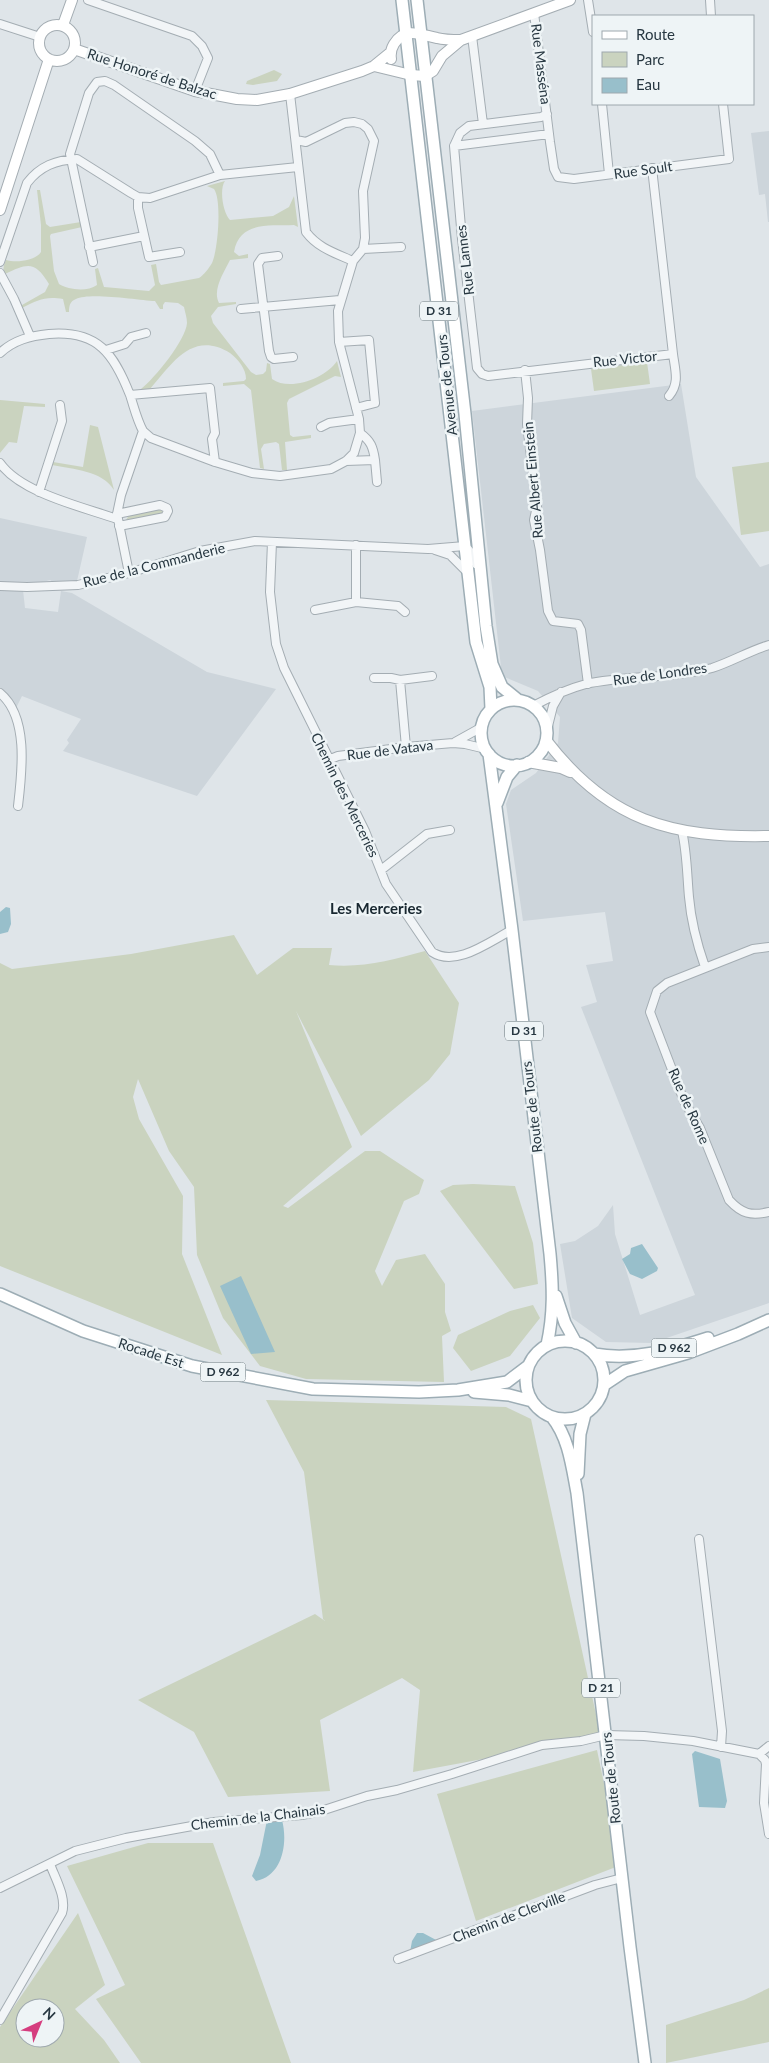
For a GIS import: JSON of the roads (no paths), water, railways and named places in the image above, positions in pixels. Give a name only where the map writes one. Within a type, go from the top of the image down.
[{"type":"main road","name":"Avenue de Tours","points":[[402,0],[476,642],[490,687],[491,709]]},
{"type":"main road","name":"Avenue de Tours","points":[[416,0],[465,414],[486,626],[492,664],[502,687],[518,700]]},
{"type":"main road","points":[[518,700],[533,706],[540,712],[546,735],[542,749],[536,757],[522,764],[502,763],[487,751],[481,734],[482,727],[485,717],[491,709],[504,702],[518,700]]},
{"type":"main road","name":"Route de Tours","points":[[487,751],[512,930],[553,1288],[552,1320],[547,1345]]},
{"type":"main road","name":"Route de Tours","points":[[495,807],[507,776],[522,764]]},
{"type":"main road","name":"Route de Tours","points":[[553,1288],[565,1323],[576,1343]]},
{"type":"main road","name":"Rocade Est","points":[[0,1294],[83,1331],[192,1366],[313,1389],[419,1392],[458,1390],[507,1382],[528,1366]]},
{"type":"main road","name":"D 962","points":[[604,1385],[625,1371],[688,1353],[769,1320]]},
{"type":"main road","name":"D 962","points":[[594,1354],[622,1357],[648,1354],[736,1329],[753,1327]]},
{"type":"main road","points":[[562,1341],[576,1343],[586,1347],[600,1363],[604,1374],[604,1385],[600,1397],[585,1414],[568,1419],[552,1417],[537,1408],[532,1401],[527,1390],[528,1366],[533,1358],[547,1345],[562,1341]]},
{"type":"main road","name":"Rocade Est","points":[[458,1390],[509,1395],[532,1401]]},
{"type":"main road","name":"Route de Tours","points":[[577,1493],[580,1434],[585,1414]]},
{"type":"main road","name":"Route de Tours","points":[[552,1417],[565,1437],[577,1493],[645,2063]]},
{"type":"street","points":[[64,25],[72,0]]},
{"type":"street","points":[[88,0],[192,36],[202,46],[208,58],[195,91]]},
{"type":"street","points":[[374,66],[412,75],[425,76],[433,72],[442,56],[461,40],[570,0]]},
{"type":"street","points":[[588,0],[592,26]]},
{"type":"street","points":[[710,0],[712,15]]},
{"type":"street","name":"Rue Masséna","points":[[534,13],[554,169],[558,177]]},
{"type":"street","points":[[0,24],[40,37]]},
{"type":"street","points":[[58,24],[64,25],[75,38],[74,49],[67,58],[55,61],[49,59],[41,52],[40,37],[46,27],[58,24]]},
{"type":"street","points":[[374,66],[390,53],[397,39],[406,32],[420,33],[436,38],[461,40]]},
{"type":"street","points":[[472,36],[484,124]]},
{"type":"street","points":[[436,38],[442,56]]},
{"type":"street","name":"Rue Honoré de Balzac","points":[[74,49],[195,91],[237,100],[257,100],[290,94],[374,66]]},
{"type":"street","points":[[390,53],[393,69]]},
{"type":"street","points":[[0,210],[49,59]]},
{"type":"street","points":[[93,262],[70,154],[71,143],[88,93],[101,80],[114,85],[195,140],[210,154],[220,175]]},
{"type":"street","points":[[290,94],[306,232],[322,248],[353,261]]},
{"type":"street","points":[[602,105],[609,174]]},
{"type":"street","name":"Rue Soult","points":[[558,177],[574,179],[728,159],[723,105]]},
{"type":"street","points":[[454,146],[460,133],[469,126],[547,114]]},
{"type":"street","points":[[0,353],[19,340],[30,336],[72,335],[98,343],[106,350],[116,364],[143,431],[151,438],[215,462],[252,473],[280,476],[331,469],[346,461],[354,453],[360,433],[359,419],[339,342],[338,311],[353,261],[363,249],[365,238],[363,191],[374,141],[372,135],[362,124],[354,122],[345,123],[306,142],[296,140]]},
{"type":"street","points":[[454,146],[549,134]]},
{"type":"street","name":"Rue Lannes","points":[[454,146],[462,239],[477,368],[482,374]]},
{"type":"street","points":[[0,262],[27,183],[36,172],[51,163],[77,159],[138,197],[150,198],[220,175],[298,166]]},
{"type":"street","name":"Rue Victor","points":[[482,374],[488,376],[525,370],[673,354],[652,168]]},
{"type":"street","points":[[138,197],[138,208],[149,257],[180,252]]},
{"type":"street","points":[[89,247],[144,236]]},
{"type":"street","points":[[363,249],[401,247]]},
{"type":"street","points":[[278,256],[259,260],[271,357],[278,359],[293,358]]},
{"type":"street","points":[[0,272],[30,336]]},
{"type":"street","points":[[242,309],[340,300]]},
{"type":"street","points":[[106,350],[125,344],[131,337],[146,333]]},
{"type":"street","points":[[339,342],[369,340],[375,403],[356,408]]},
{"type":"street","points":[[668,396],[675,388],[676,381],[673,354]]},
{"type":"street","name":"Rue Albert Einstein","points":[[525,370],[528,398],[527,424],[536,506],[534,520],[548,611],[553,621],[578,624],[581,630],[588,684]]},
{"type":"street","points":[[130,395],[210,388],[215,433],[212,439],[215,462]]},
{"type":"street","points":[[39,492],[62,420],[60,405]]},
{"type":"street","points":[[322,427],[329,422],[359,419]]},
{"type":"street","points":[[129,573],[118,520],[120,495],[143,431]]},
{"type":"street","points":[[360,433],[369,440],[373,447],[377,482]]},
{"type":"street","points":[[346,461],[375,460]]},
{"type":"street","points":[[0,463],[4,469],[24,484],[39,492],[118,520],[164,517],[168,511],[167,508],[160,505],[118,520]]},
{"type":"street","name":"Rue de la Commanderie","points":[[0,586],[78,585],[129,573],[200,551],[255,541],[428,548],[465,546]]},
{"type":"street","name":"Chemin des Merceries","points":[[272,542],[270,592],[276,644],[284,668],[328,760],[365,831],[386,884],[432,952],[440,957],[450,959],[466,954],[512,930]]},
{"type":"street","points":[[356,545],[356,602]]},
{"type":"street","points":[[465,546],[474,556],[486,626]]},
{"type":"street","name":"Rue de la Commanderie","points":[[428,548],[450,555],[469,574]]},
{"type":"street","points":[[315,610],[356,602],[398,606],[405,612]]},
{"type":"street","name":"Rue de Londres","points":[[533,706],[561,692],[588,684],[649,678],[712,668],[769,645]]},
{"type":"street","name":"Rue de Londres","points":[[757,650],[769,650]]},
{"type":"street","points":[[374,678],[400,680],[432,676]]},
{"type":"street","points":[[400,680],[406,747]]},
{"type":"street","points":[[561,692],[553,706],[546,735],[577,775],[614,805],[630,815],[682,831],[748,837],[769,836]]},
{"type":"street","points":[[0,693],[13,707],[19,734],[22,772],[18,806]]},
{"type":"street","name":"Rue de Vatava","points":[[453,743],[482,727]]},
{"type":"street","name":"Rue de Vatava","points":[[328,760],[338,756],[453,743],[465,744],[487,751]]},
{"type":"street","points":[[522,764],[561,768],[577,775]]},
{"type":"street","points":[[748,837],[769,828]]},
{"type":"street","points":[[381,870],[427,834],[450,830]]},
{"type":"street","points":[[682,831],[686,846],[689,898],[697,944],[705,967]]},
{"type":"street","name":"Rue de Rome","points":[[769,947],[754,949],[667,982],[658,991],[650,1012],[684,1101],[700,1128],[730,1200],[738,1210],[750,1215],[769,1212]]},
{"type":"street","points":[[699,1539],[722,1731],[721,1747]]},
{"type":"street","name":"Chemin de la Chainais","points":[[0,1888],[75,1851],[126,1838],[214,1822],[321,1811],[367,1796],[452,1774],[542,1745],[581,1741],[606,1735],[644,1736],[683,1740],[759,1754]]},
{"type":"street","points":[[769,1746],[759,1754],[763,1757],[766,1764],[764,1803],[769,1834]]},
{"type":"street","points":[[0,2020],[64,1907],[50,1864]]},
{"type":"street","name":"Chemin de Clerville","points":[[398,1959],[594,1885],[622,1878]]},
{"type":"water","points":[[6,907],[10,908],[11,924],[8,932],[0,934],[0,912]]},
{"type":"water","points":[[642,1244],[658,1268],[657,1271],[642,1279],[630,1274],[622,1259],[630,1254],[631,1248]]},
{"type":"water","points":[[241,1276],[275,1352],[251,1354],[220,1286]]},
{"type":"water","points":[[695,1751],[720,1759],[727,1801],[725,1808],[699,1807],[692,1754]]},
{"type":"water","points":[[267,1820],[282,1820],[284,1848],[278,1865],[265,1878],[256,1881],[252,1876],[260,1855]]},
{"type":"water","points":[[417,1933],[423,1933],[438,1941],[410,1952],[412,1941]]},
{"type":"district","name":"Les Merceries","points":[[376,909]]}]
